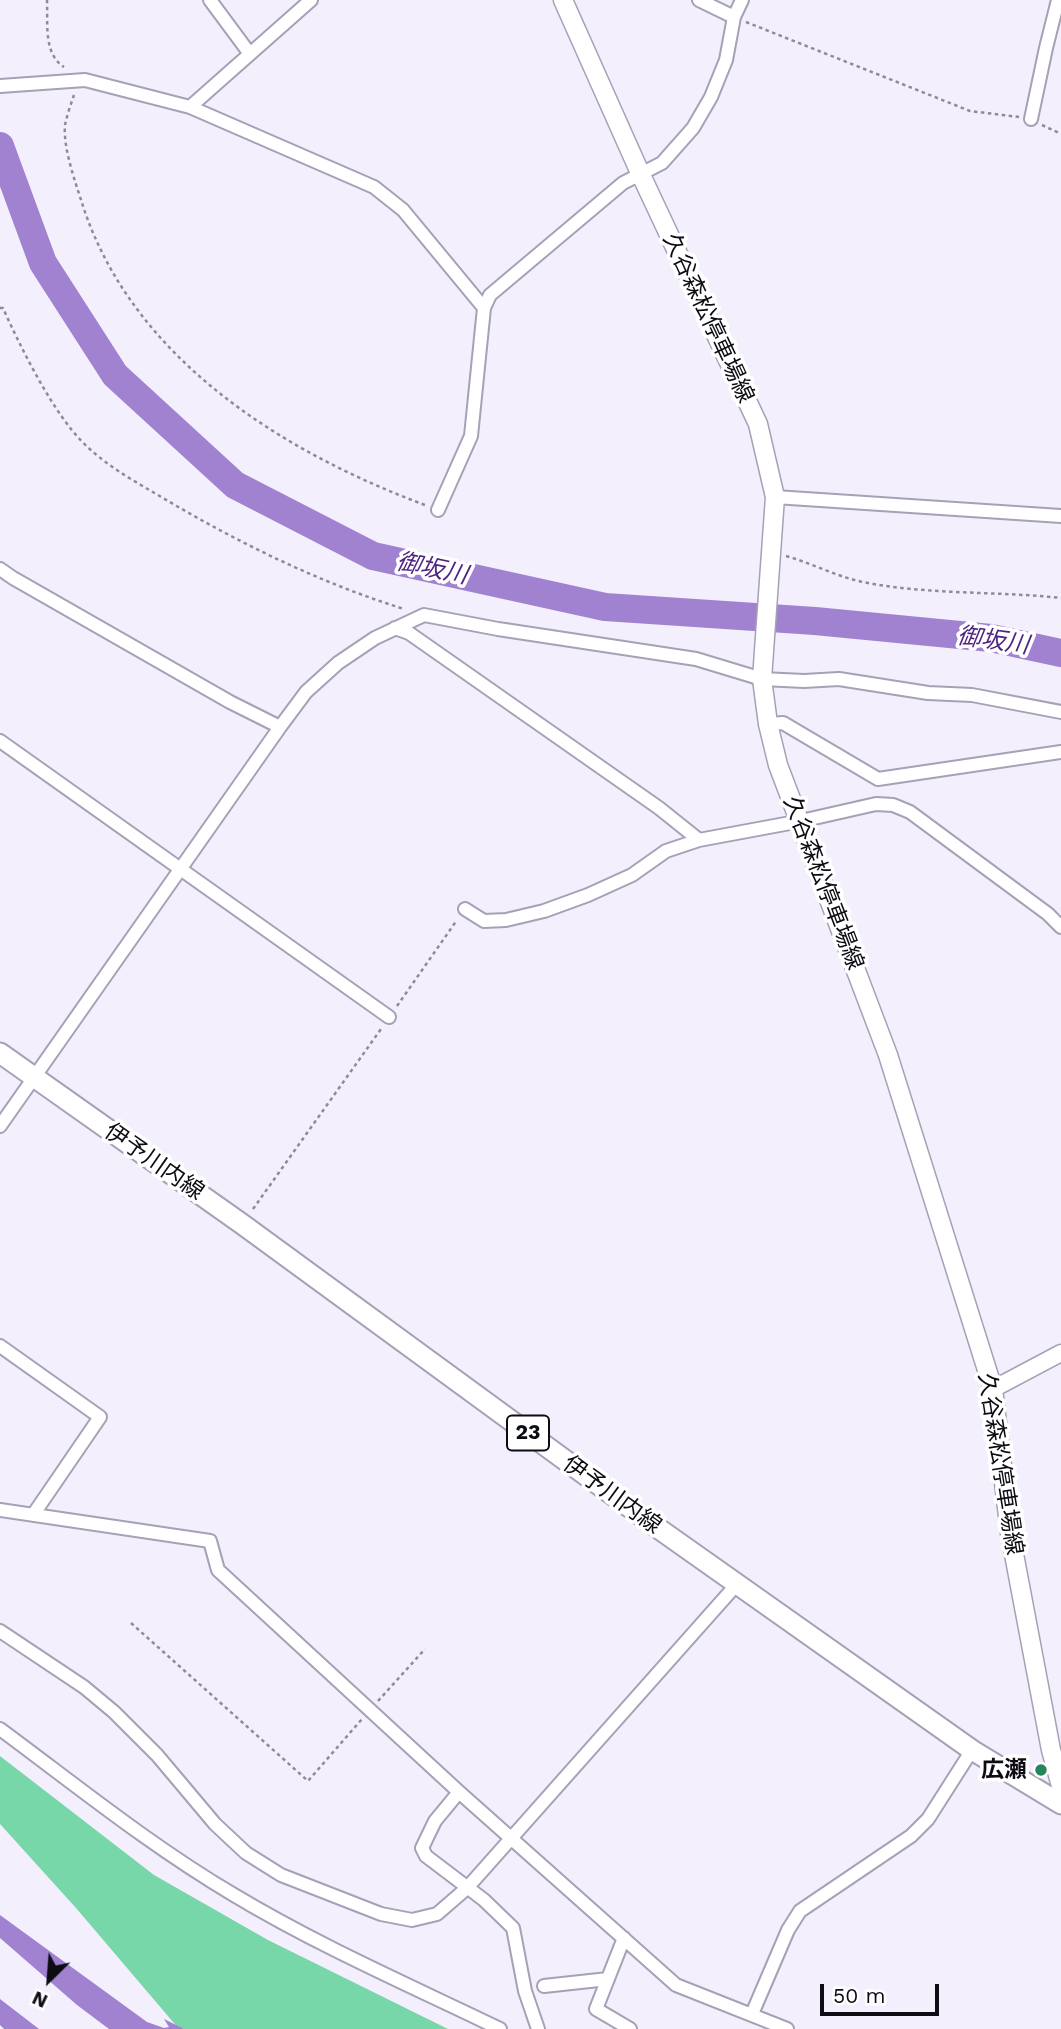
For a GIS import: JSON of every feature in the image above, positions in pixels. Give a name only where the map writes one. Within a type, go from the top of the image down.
[{"type":"main road","name":"久谷森松停車場線","points":[[563,0],[641,175],[758,424],[775,496],[762,673],[768,724],[778,765],[887,1055],[993,1390],[1012,1545],[1051,1749],[1061,1786]]},
{"type":"main road","name":"伊予川内線","points":[[0,1053],[242,1224],[737,1584],[972,1750],[1061,1804]]},
{"type":"street","points":[[210,0],[250,54]]},
{"type":"street","points":[[190,107],[311,0]]},
{"type":"street","points":[[699,0],[734,17]]},
{"type":"street","points":[[438,510],[471,436],[484,309],[490,295],[624,183],[662,163],[694,128],[711,97],[726,60],[734,17],[742,0]]},
{"type":"street","points":[[1031,119],[1058,0]]},
{"type":"street","points":[[0,86],[85,80],[190,107],[374,187],[403,210],[484,309]]},
{"type":"street","points":[[775,496],[1061,516]]},
{"type":"street","points":[[0,569],[219,695],[280,727]]},
{"type":"street","points":[[0,1126],[306,692],[338,663],[375,638],[424,615],[696,659],[804,681],[839,679],[928,693],[972,695],[1061,712]]},
{"type":"street","points":[[395,628],[409,633],[659,808],[698,840]]},
{"type":"street","points":[[768,724],[783,723],[878,779],[1061,752]]},
{"type":"street","points":[[0,741],[389,1017]]},
{"type":"street","points":[[465,909],[484,921],[506,920],[544,911],[588,895],[632,874],[666,851],[698,840],[876,804],[893,805],[910,812],[1048,914],[1061,927]]},
{"type":"street","points":[[0,1346],[100,1417],[33,1515]]},
{"type":"street","points":[[993,1390],[1061,1353]]},
{"type":"street","points":[[0,1510],[211,1541],[218,1570],[459,1792],[676,1985],[787,2029]]},
{"type":"street","points":[[0,1631],[84,1687],[114,1712],[157,1755],[215,1824],[246,1853],[281,1875],[381,1914],[412,1920],[438,1914],[467,1888],[737,1584]]},
{"type":"street","points":[[0,1729],[159,1848],[235,1896],[344,1955],[500,2029]]},
{"type":"street","points":[[752,2014],[788,1930],[800,1911],[911,1836],[928,1819],[972,1750]]},
{"type":"street","points":[[459,1792],[435,1821],[422,1848],[426,1856],[484,1900],[513,1928],[525,1991],[538,2029]]},
{"type":"street","points":[[624,1938],[596,2009],[630,2029]]},
{"type":"street","points":[[544,1986],[608,1979]]},
{"type":"path","points":[[47,0],[50,50],[55,62],[78,80],[65,126],[73,174],[90,228],[118,283],[146,323],[168,347],[225,397],[300,448],[371,483],[438,510]]},
{"type":"path","points":[[734,17],[970,111],[1031,119],[1061,134]]},
{"type":"path","points":[[0,308],[3,309],[42,384],[71,429],[99,458],[121,474],[197,518],[293,568],[369,598],[424,615]]},
{"type":"path","points":[[771,557],[811,563],[865,583],[913,590],[1061,598]]},
{"type":"path","points":[[242,1224],[465,909]]},
{"type":"path","points":[[131,1623],[308,1781],[425,1649]]},
{"type":"green space","points":[[0,1756],[154,1875],[268,1940],[448,2029],[179,2029],[0,1824]]},
{"type":"shaded area","points":[[0,1915],[147,2022],[169,2027],[164,2019],[184,2029],[109,2029],[0,1938]]},
{"type":"shaded area","points":[[0,1999],[39,2029],[4,2029],[0,2025]]},
{"type":"waterway","name":"御坂川","points":[[0,146],[43,263],[115,375],[235,485],[373,556],[605,607],[815,621],[991,638],[1061,653]]},
{"type":"place","name":"広瀬","points":[[1041,1770]]}]
